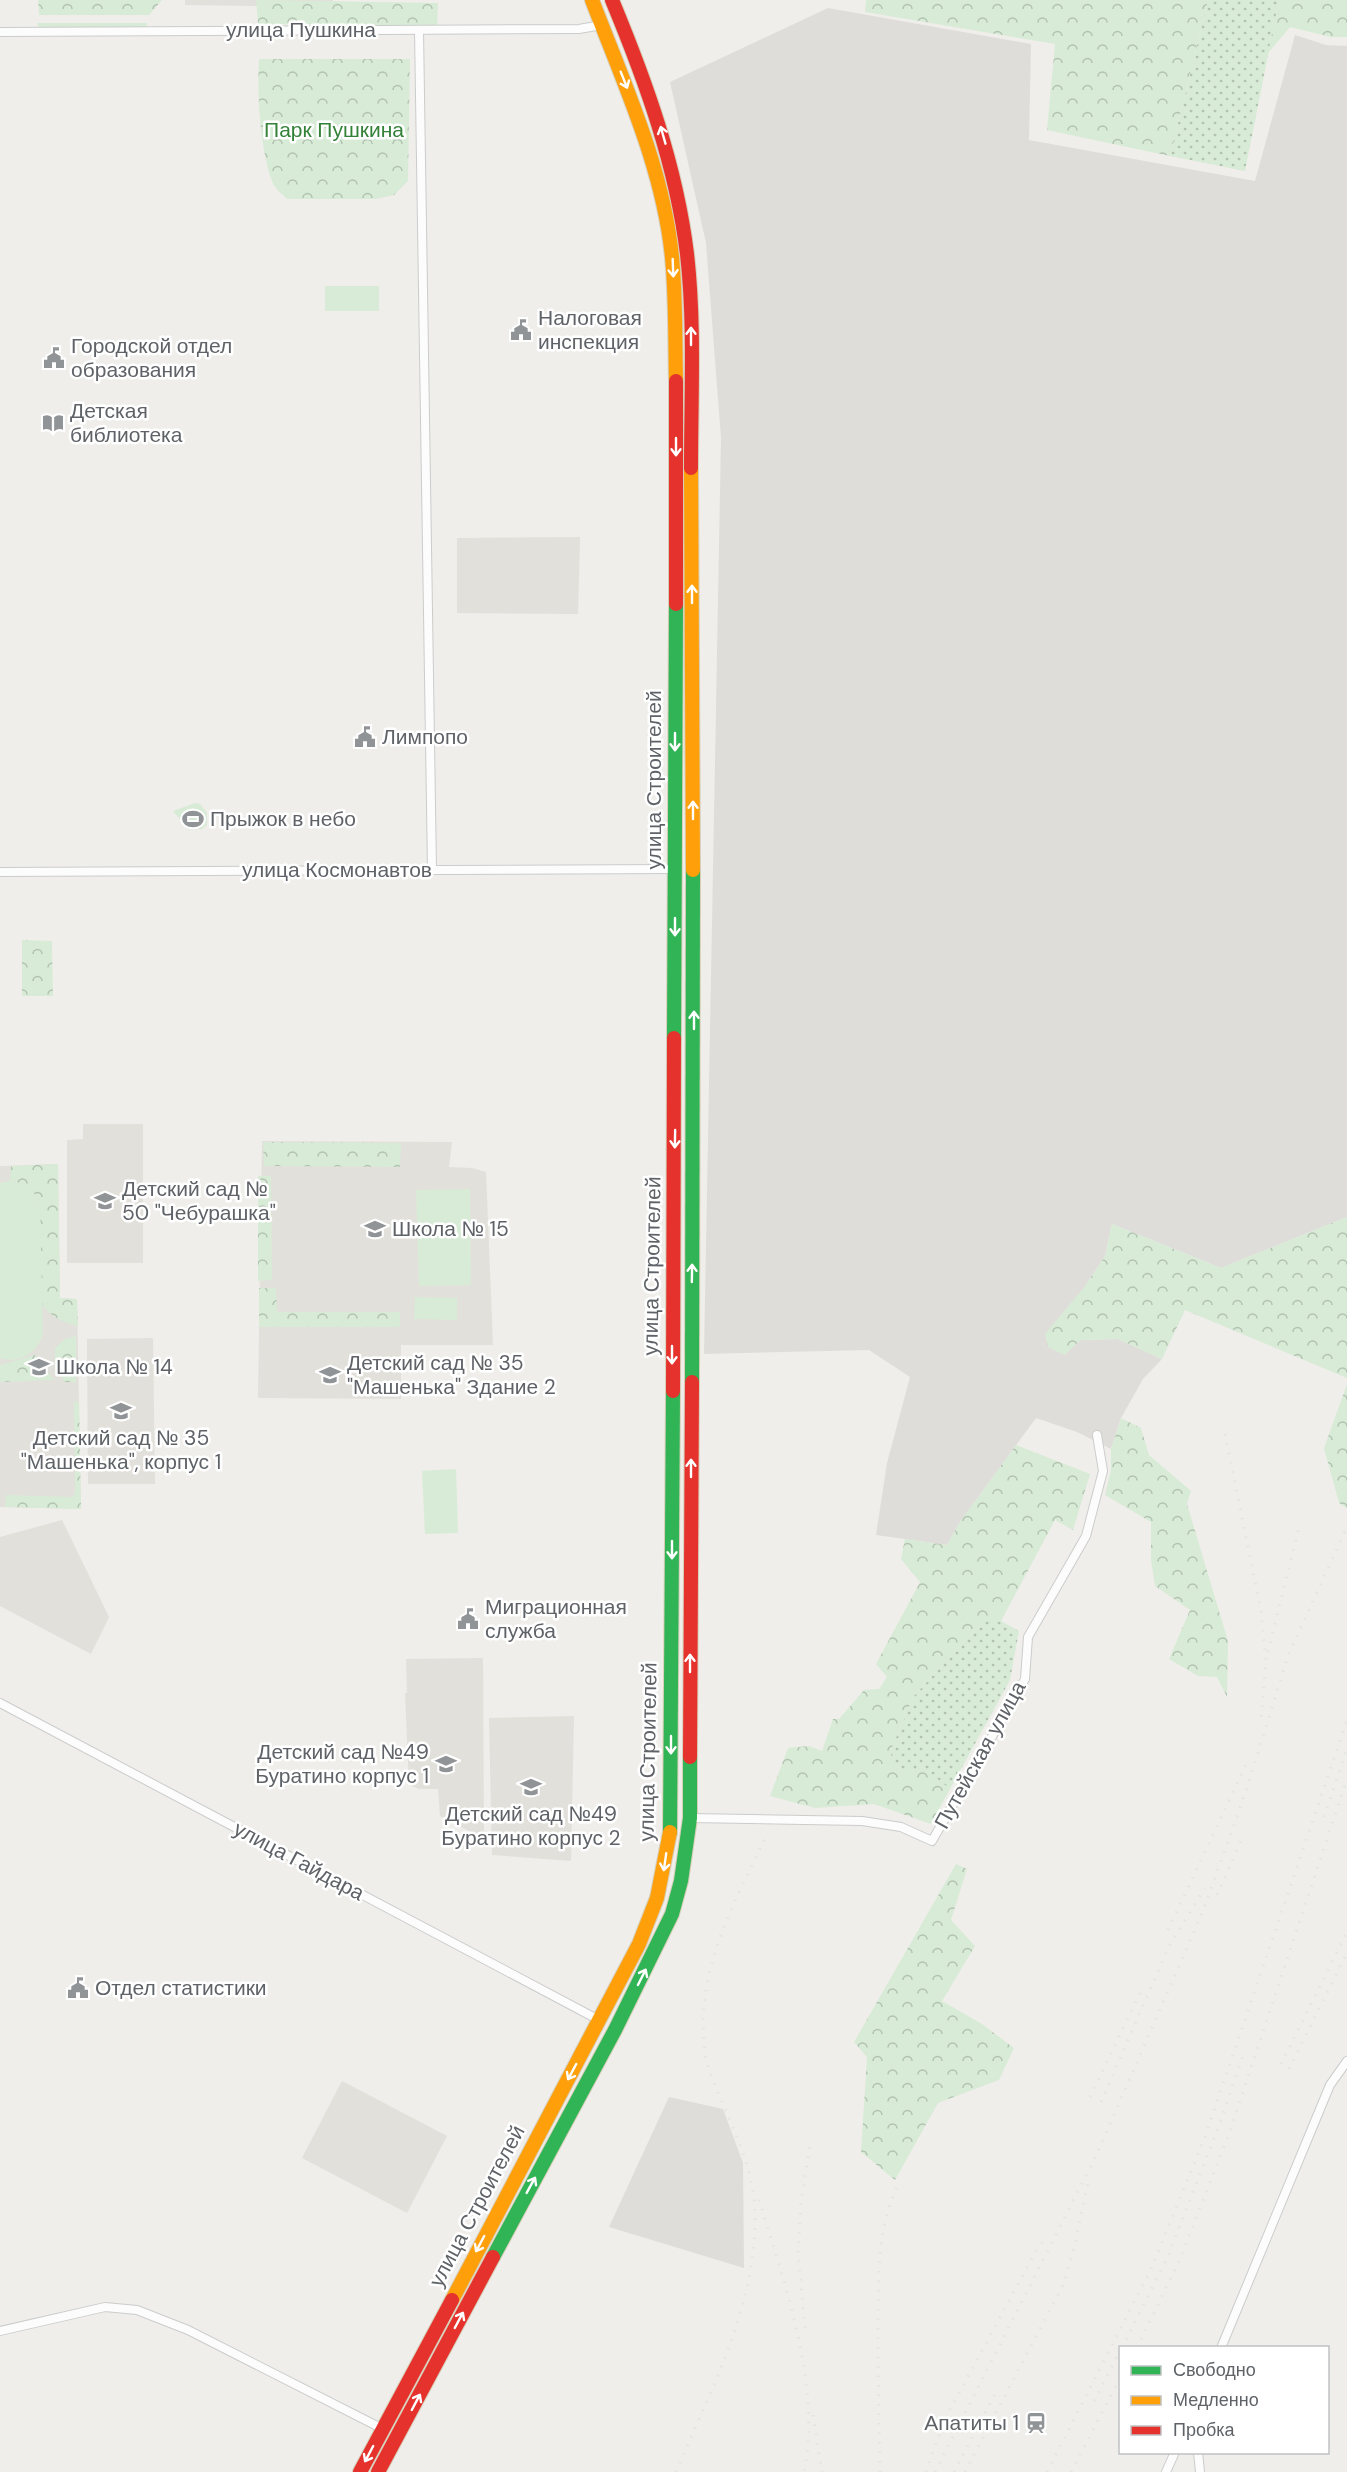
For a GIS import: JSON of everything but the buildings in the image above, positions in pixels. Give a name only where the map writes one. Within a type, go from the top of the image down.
[{"type":"main road","name":"улица Строителей","points":[[360,2472],[648,1924],[663,1875],[670,1823],[676,626],[676,388],[672,257],[661,195],[648,145],[592,0]]},
{"type":"main road","name":"улица Строителей","points":[[378,2472],[615,2030],[672,1914],[681,1881],[690,1818],[694,868],[690,294],[686,232],[661,127],[612,0]]},
{"type":"main road","points":[[602,26],[621,20]]},
{"type":"main road","points":[[676,626],[692,626]]},
{"type":"main road","points":[[675,869],[694,868]]},
{"type":"main road","points":[[672,1329],[691,1330]]},
{"type":"main road","points":[[671,1618],[690,1619]]},
{"type":"main road","points":[[599,2020],[615,2030]]},
{"type":"main road","points":[[505,2198],[520,2205]]},
{"type":"main road","points":[[382,2429],[397,2438]]},
{"type":"street","name":"улица Пушкина","points":[[0,32],[419,31],[579,29],[602,26]]},
{"type":"street","points":[[419,31],[432,870]]},
{"type":"street","name":"улица Космонавтов","points":[[0,872],[675,869]]},
{"type":"street","name":"Путейская улица","points":[[690,1818],[862,1821],[901,1827],[932,1841],[1025,1679],[1028,1637],[1086,1536],[1103,1471],[1097,1435]]},
{"type":"street","name":"улица Гайдара","points":[[0,1702],[599,2020]]},
{"type":"street","points":[[1222,2346],[1330,2085],[1347,2061]]},
{"type":"street","points":[[0,2331],[105,2307],[137,2310],[188,2330],[382,2429]]},
{"type":"street","points":[[1166,2472],[1174,2454]]},
{"type":"street","points":[[1198,2454],[1200,2472]]},
{"type":"shaded area","points":[[185,0],[333,0],[332,7],[185,5]]},
{"type":"shaded area","points":[[828,8],[1031,44],[1029,140],[1255,181],[1295,35],[1326,45],[1347,46],[1347,1217],[1221,1268],[1112,1224],[1105,1256],[1086,1285],[1064,1355],[1081,1340],[1118,1339],[1162,1359],[1143,1379],[1121,1418],[1111,1449],[1077,1432],[1036,1418],[960,1522],[947,1545],[876,1535],[887,1463],[910,1377],[869,1350],[704,1354],[721,438],[706,243],[670,82]]},
{"type":"shaded area","points":[[580,537],[578,614],[457,613],[457,538]]},
{"type":"shaded area","name":"Детский сад № 50 \"Чебурашка\"","points":[[83,1124],[143,1124],[143,1263],[67,1263],[67,1140],[83,1139]]},
{"type":"shaded area","name":"Школа № 15","points":[[262,1141],[452,1142],[449,1167],[472,1168],[486,1172],[493,1345],[401,1345],[401,1399],[258,1398]]},
{"type":"shaded area","name":"Школа № 14","points":[[58,1164],[60,1298],[77,1299],[81,1509],[0,1507],[0,1166]]},
{"type":"shaded area","name":"Детский сад № 35 \"Машенька\", корпус 1","points":[[153,1338],[155,1484],[88,1484],[87,1339]]},
{"type":"shaded area","points":[[62,1520],[109,1617],[91,1654],[0,1606],[0,1537]]},
{"type":"shaded area","name":"Детский сад №49 Буратино корпус 1","points":[[483,1658],[484,1839],[440,1816],[438,1789],[419,1789],[409,1785],[405,1693],[407,1693],[406,1659]]},
{"type":"shaded area","name":"Детский сад №49 Буратино корпус 2","points":[[574,1716],[571,1861],[492,1855],[489,1718]]},
{"type":"shaded area","points":[[342,2081],[447,2136],[407,2213],[302,2158]]},
{"type":"shaded area","points":[[669,2097],[723,2109],[743,2163],[744,2268],[609,2227]]},
{"type":"green space","points":[[38,0],[162,0],[149,15],[39,15]]},
{"type":"green space","points":[[256,0],[438,3],[437,26],[258,24]]},
{"type":"green space","points":[[866,0],[1208,0],[1170,156],[1047,130],[1055,44],[865,12]]},
{"type":"green space","points":[[1208,0],[1279,0],[1245,171],[1170,156]]},
{"type":"green space","points":[[1279,0],[1347,0],[1347,37],[1331,37],[1290,27],[1268,53]]},
{"type":"green space","points":[[37,23],[147,23],[147,31],[39,29]]},
{"type":"green space","name":"Парк Пушкина","points":[[259,59],[410,59],[408,181],[394,195],[376,199],[287,199],[273,184],[265,153],[259,105]]},
{"type":"green space","points":[[325,286],[379,286],[379,311],[325,311]]},
{"type":"green space","name":"Прыжок в небо","points":[[195,803],[200,804],[207,813],[207,825],[202,829],[189,830],[173,811]]},
{"type":"green space","points":[[22,940],[52,941],[53,996],[22,996]]},
{"type":"green space","points":[[263,1142],[401,1143],[400,1167],[264,1166]]},
{"type":"green space","points":[[58,1164],[60,1298],[77,1299],[78,1326],[57,1318],[41,1303],[39,1200],[16,1181],[10,1181],[11,1166]]},
{"type":"green space","points":[[258,1176],[271,1176],[272,1280],[258,1281]]},
{"type":"green space","points":[[10,1181],[21,1183],[29,1188],[36,1196],[40,1206],[43,1333],[41,1340],[32,1351],[21,1358],[14,1359],[0,1358],[0,1183]]},
{"type":"green space","points":[[470,1189],[471,1285],[419,1286],[416,1190]]},
{"type":"green space","points":[[1347,1217],[1347,1378],[1185,1310],[1162,1359],[1118,1339],[1081,1340],[1064,1355],[1048,1347],[1045,1334],[1086,1285],[1105,1256],[1112,1224],[1221,1268]]},
{"type":"green space","points":[[259,1288],[276,1288],[277,1312],[400,1312],[400,1327],[259,1327]]},
{"type":"green space","points":[[415,1297],[457,1298],[457,1320],[414,1319]]},
{"type":"green space","points":[[76,1336],[76,1382],[65,1382],[55,1367],[55,1348],[65,1339]]},
{"type":"green space","points":[[35,1355],[54,1380],[0,1382],[0,1365]]},
{"type":"green space","points":[[1347,1384],[1347,1508],[1339,1503],[1324,1448]]},
{"type":"green space","points":[[74,1402],[79,1402],[81,1509],[5,1507],[6,1495],[72,1497],[75,1493]]},
{"type":"green space","points":[[1121,1418],[1141,1428],[1149,1455],[1191,1491],[1187,1504],[1228,1641],[1227,1697],[1217,1677],[1198,1676],[1169,1659],[1190,1610],[1155,1586],[1151,1560],[1151,1522],[1105,1495],[1111,1470],[1111,1449]]},
{"type":"green space","points":[[1016,1445],[1090,1474],[1073,1530],[1055,1520],[1001,1621],[983,1621],[913,1697],[890,1752],[896,1768],[930,1773],[950,1789],[931,1824],[874,1804],[815,1808],[770,1796],[788,1748],[809,1746],[822,1751],[833,1719],[839,1719],[864,1690],[879,1689],[887,1677],[876,1664],[920,1582],[901,1559],[905,1539],[947,1545],[960,1522]]},
{"type":"green space","points":[[456,1469],[458,1533],[425,1534],[422,1471]]},
{"type":"green space","points":[[983,1621],[1001,1621],[1019,1631],[1010,1680],[950,1789],[929,1773],[895,1768],[890,1752],[913,1697]]},
{"type":"green space","points":[[956,1864],[967,1869],[951,1920],[975,1946],[942,2001],[982,2024],[1014,2048],[999,2080],[938,2103],[895,2180],[861,2152],[867,2057],[854,2042]]},
{"type":"railway","points":[[1225,1434],[1261,1611],[1266,1661],[1261,1721]]},
{"type":"railway","points":[[1268,1652],[1299,1527]]},
{"type":"railway","points":[[935,2472],[1096,2156],[1203,1911],[1246,1791],[1289,1653],[1347,1527]]},
{"type":"railway","points":[[1047,2472],[1152,2267],[1205,2137],[1347,1720]]},
{"type":"railway","points":[[1324,1817],[1347,1749]]},
{"type":"railway","points":[[1168,1930],[1247,1762]]},
{"type":"railway","points":[[1138,2346],[1180,2259],[1229,2134],[1347,1779]]},
{"type":"railway","points":[[1217,1895],[1244,1834]]},
{"type":"railway","points":[[676,2472],[729,2346],[740,2313],[754,2247],[755,2213],[750,2175],[738,2138],[707,2064],[703,2013],[706,1987],[721,1935],[765,1838]]},
{"type":"railway","points":[[1101,2102],[1169,1946],[1205,1888]]},
{"type":"railway","points":[[1281,2064],[1347,1932]]},
{"type":"railway","points":[[1289,2069],[1347,1953]]},
{"type":"railway","points":[[1090,2097],[1141,1991]]},
{"type":"railway","points":[[1123,2346],[1168,2256],[1220,2123],[1243,2056]]},
{"type":"railway","points":[[805,2328],[798,2252],[801,2201],[810,2145]]},
{"type":"railway","points":[[965,2472],[1064,2283],[1088,2182]]},
{"type":"railway","points":[[880,2472],[878,2343],[880,2252],[886,2217],[899,2184]]},
{"type":"railway","points":[[759,2200],[789,2299],[804,2370],[808,2405],[808,2439],[804,2472]]},
{"type":"railway","points":[[926,2472],[944,2421],[1037,2249],[1046,2238]]},
{"type":"railway","points":[[1094,2401],[1119,2353]]},
{"type":"railway","points":[[1071,2472],[1119,2380]]},
{"type":"railway","points":[[954,2472],[997,2390]]},
{"type":"railway","points":[[813,2415],[822,2472]]},
{"type":"traffic: fast","points":[[674,1038],[676,604]]},
{"type":"traffic: fast","points":[[692,1382],[693,870]]},
{"type":"traffic: fast","points":[[670,1832],[673,1391]]},
{"type":"traffic: fast","points":[[493,2257],[615,2030],[672,1914],[681,1881],[690,1818],[690,1757]]},
{"type":"traffic: slow","points":[[592,0],[641,126],[660,191],[672,257],[676,381]]},
{"type":"traffic: slow","points":[[691,468],[693,870]]},
{"type":"traffic: slow","points":[[452,2300],[639,1944],[657,1898],[670,1832]]},
{"type":"traffic: jam","points":[[612,0],[637,62],[658,124],[682,221],[691,307],[691,468]]},
{"type":"traffic: jam","points":[[676,381],[676,604]]},
{"type":"traffic: jam","points":[[673,1391],[674,1038]]},
{"type":"traffic: jam","points":[[690,1757],[692,1382]]},
{"type":"traffic: jam","points":[[378,2472],[493,2257]]},
{"type":"traffic: jam","points":[[360,2472],[452,2300]]},
{"type":"place","name":"Налоговая инспекция","points":[[521,330]]},
{"type":"place","name":"Городской отдел образования","points":[[54,358]]},
{"type":"place","name":"Детская библиотека","points":[[53,423]]},
{"type":"place","name":"Лимпопо","points":[[365,737]]},
{"type":"place","name":"Прыжок в небо","points":[[193,819]]},
{"type":"place","name":"Детский сад № 50 \"Чебурашка\"","points":[[105,1201]]},
{"type":"place","name":"Школа № 15","points":[[375,1229]]},
{"type":"place","name":"Школа № 14","points":[[39,1367]]},
{"type":"place","name":"Детский сад № 35 \"Машенька\" Здание 2","points":[[330,1375]]},
{"type":"place","name":"Детский сад № 35 \"Машенька\", корпус 1","points":[[121,1411]]},
{"type":"place","name":"Миграционная служба","points":[[468,1619]]},
{"type":"place","name":"Детский сад №49 Буратино корпус 1","points":[[446,1764]]},
{"type":"place","name":"Детский сад №49 Буратино корпус 2","points":[[531,1787]]},
{"type":"place","name":"Отдел статистики","points":[[78,1988]]},
{"type":"place","name":"Апатиты 1","points":[[1036,2423]]}]
